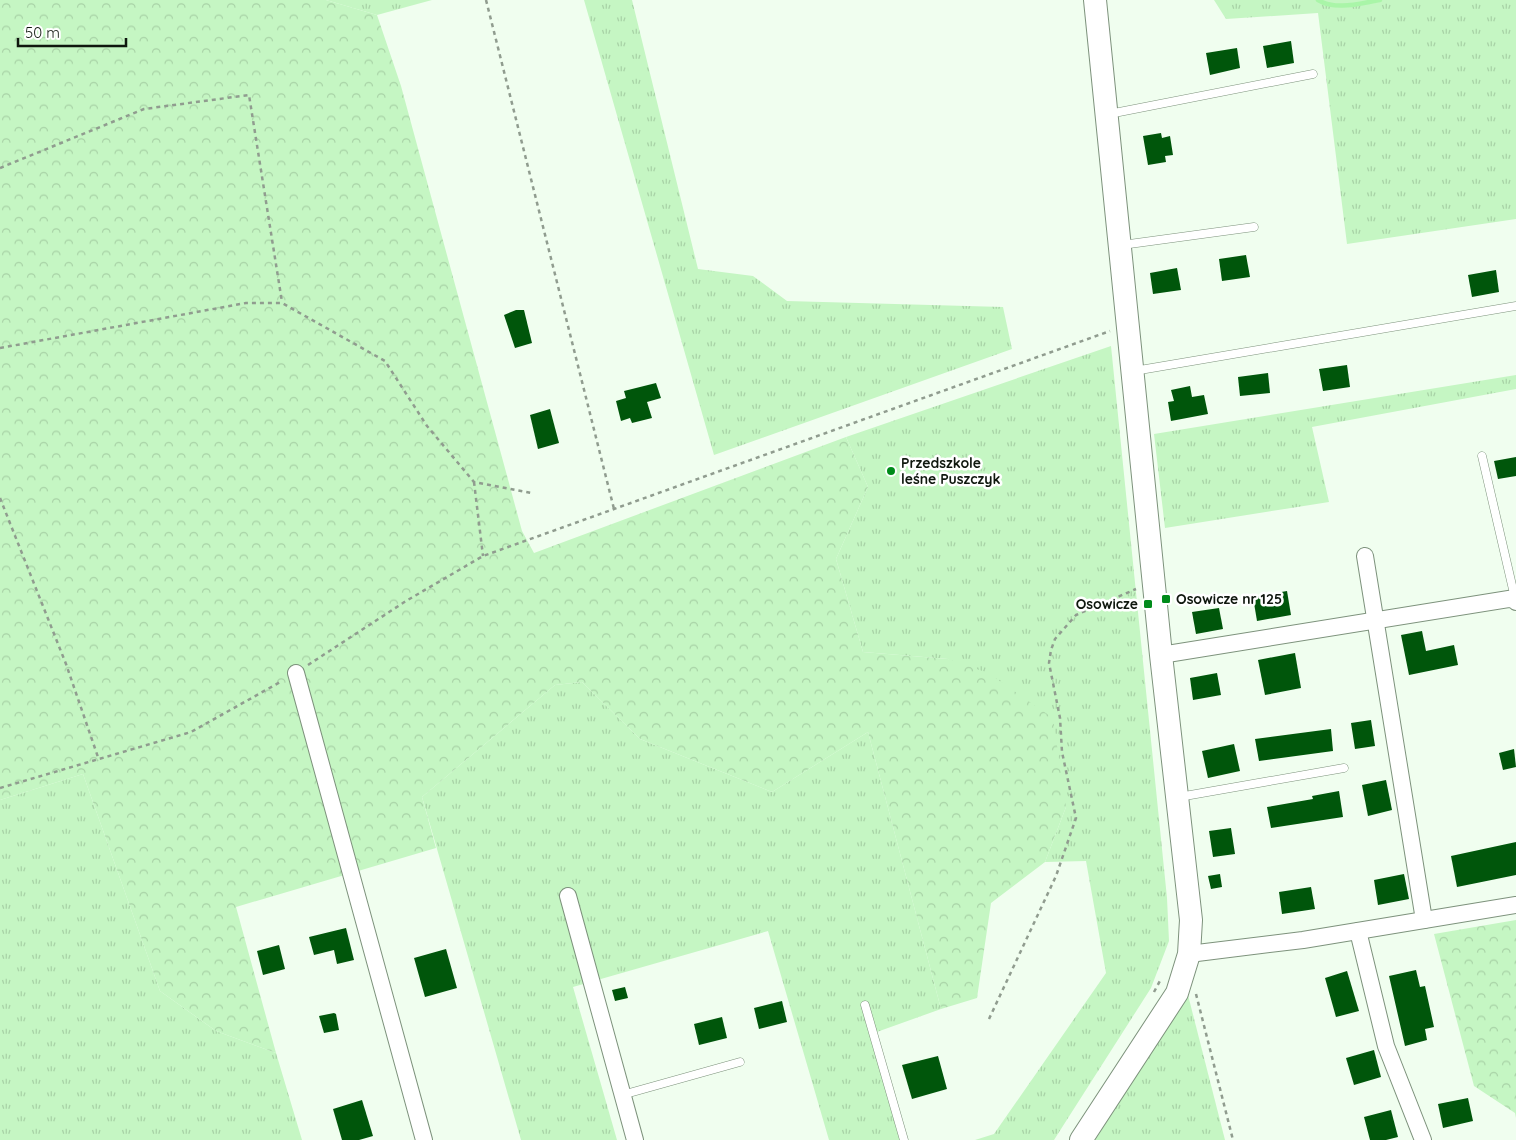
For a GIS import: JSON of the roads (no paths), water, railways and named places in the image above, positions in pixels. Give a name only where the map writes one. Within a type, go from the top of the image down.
[{"type":"street","points":[[1081,1140],[1177,993],[1186,963],[1191,920],[1161,655],[1096,0]]},
{"type":"street","points":[[1365,556],[1424,920]]},
{"type":"street","points":[[1161,655],[1375,620],[1515,600]]},
{"type":"street","points":[[296,673],[424,1140]]},
{"type":"street","points":[[568,896],[635,1140]]},
{"type":"street","points":[[1186,963],[1358,931],[1516,905]]},
{"type":"street","points":[[1358,931],[1386,1046],[1422,1140]]},
{"type":"lane","points":[[1107,115],[1313,74]]},
{"type":"lane","points":[[1120,246],[1254,227]]},
{"type":"lane","points":[[1133,371],[1516,306]]},
{"type":"lane","points":[[1482,456],[1513,578],[1515,600]]},
{"type":"lane","points":[[1178,797],[1344,768]]},
{"type":"lane","points":[[865,1004],[904,1140]]},
{"type":"lane","points":[[622,1095],[740,1062]]},
{"type":"waterway","points":[[1318,0],[1341,6],[1380,0]]},
{"type":"place","name":"Przedszkole leśne Puszczyk","points":[[891,471]]},
{"type":"place","name":"Osowicze nr 125","points":[[1166,599]]},
{"type":"place","name":"Osowicze","points":[[1148,604]]}]
